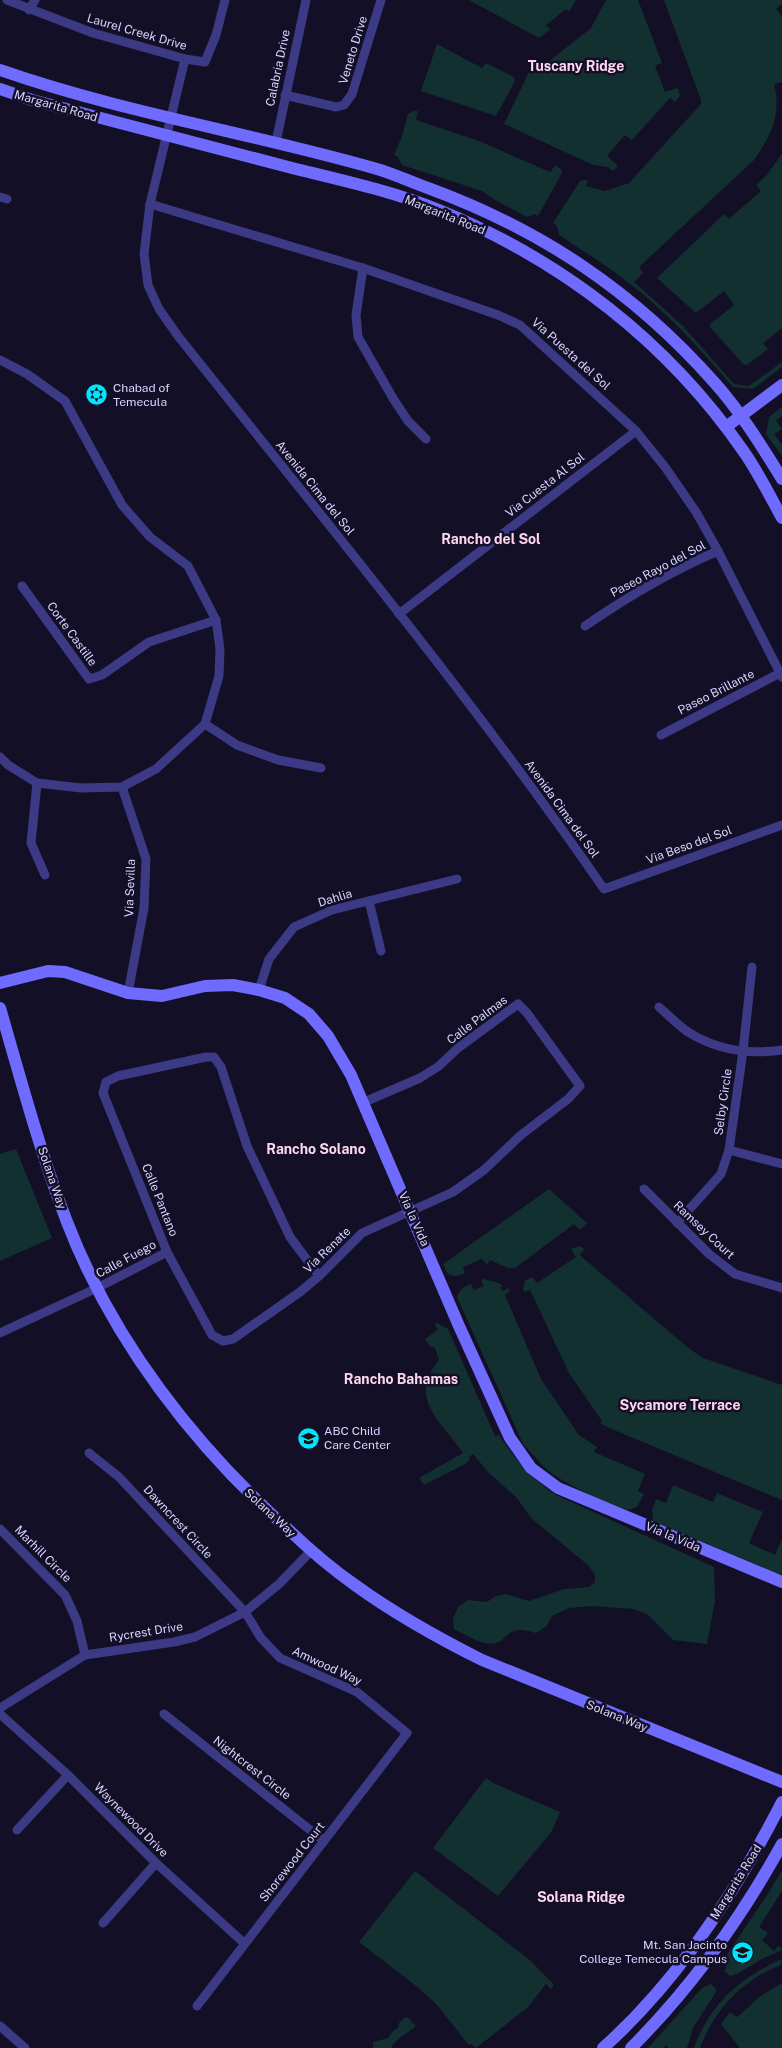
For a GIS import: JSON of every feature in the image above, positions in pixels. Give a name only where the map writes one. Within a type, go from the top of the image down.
[{"type":"main road","name":"Margarita Road","points":[[0,70],[42,85],[170,118],[276,142],[379,170],[464,201],[536,236],[619,292],[654,322],[714,382],[741,416],[782,479]]},
{"type":"main road","name":"Margarita Road","points":[[0,89],[32,100],[166,136],[377,190],[438,209],[483,229],[553,267],[609,306],[652,344],[682,375],[726,427],[745,453],[782,518]]},
{"type":"main road","points":[[726,427],[782,385]]},
{"type":"main road","name":"Via la Vida","points":[[0,983],[48,971],[65,972],[128,992],[162,996],[205,986],[233,985],[285,998],[309,1014],[328,1036],[351,1074],[498,1413],[510,1438],[531,1468],[558,1488],[591,1503],[782,1582]]},
{"type":"main road","name":"Solana Way","points":[[0,1008],[36,1135],[68,1223],[98,1288],[122,1333],[150,1374],[210,1453],[262,1507],[353,1584],[396,1614],[438,1638],[482,1660],[782,1782]]},
{"type":"main road","name":"Margarita Road","points":[[603,2048],[657,1992],[698,1942],[743,1875],[782,1802]]},
{"type":"main road","name":"Margarita Road","points":[[631,2048],[695,1979],[749,1900],[782,1844]]},
{"type":"street","name":"Laurel Creek Drive","points":[[7,0],[93,33],[185,59],[205,62],[216,35],[224,0]]},
{"type":"street","points":[[29,10],[35,0]]},
{"type":"street","name":"Calabria Drive","points":[[276,142],[284,95],[306,0]]},
{"type":"street","name":"Veneto Drive","points":[[284,95],[336,106],[344,105],[352,94],[382,0]]},
{"type":"street","name":"Avenida Cima del Sol","points":[[185,59],[150,204],[144,254],[148,285],[158,309],[399,614],[555,817],[604,889]]},
{"type":"street","name":"Via Puesta del Sol","points":[[150,204],[363,268],[498,315],[520,325],[636,431],[665,467],[696,512],[718,551],[781,674]]},
{"type":"street","points":[[363,268],[356,314],[358,337],[394,400],[408,420],[426,439]]},
{"type":"street","points":[[0,360],[27,374],[64,401],[122,505],[150,537],[188,566],[216,620],[220,649],[219,676],[205,724],[156,769],[122,787],[81,788],[37,783],[8,765],[0,757]]},
{"type":"street","name":"Via Cuesta Al Sol","points":[[399,614],[636,431]]},
{"type":"street","name":"Paseo Rayo del Sol","points":[[585,626],[628,597],[697,560],[718,551]]},
{"type":"street","name":"Corte Castille","points":[[22,586],[89,679],[102,675],[149,642],[216,620]]},
{"type":"street","name":"Paseo Brillante","points":[[660,735],[781,674]]},
{"type":"street","points":[[205,724],[237,744],[278,760],[321,768]]},
{"type":"street","points":[[37,783],[31,843],[44,875]]},
{"type":"street","name":"Via Sevilla","points":[[122,787],[146,859],[144,908],[128,992]]},
{"type":"street","name":"Via Beso del Sol","points":[[604,889],[782,825]]},
{"type":"street","name":"Dahlia","points":[[259,990],[269,959],[294,927],[332,910],[456,879]]},
{"type":"street","points":[[369,901],[381,951]]},
{"type":"street","name":"Selby Circle","points":[[677,1223],[721,1174],[729,1150],[743,1052],[752,967]]},
{"type":"street","name":"Calle Palmas","points":[[362,1103],[420,1078],[439,1066],[458,1048],[518,1004],[527,1013],[580,1086]]},
{"type":"street","points":[[659,1007],[688,1032],[715,1046],[743,1052],[782,1050]]},
{"type":"street","name":"Calle Pantano","points":[[212,1335],[167,1252],[103,1093],[106,1082],[118,1076],[206,1057],[214,1057],[222,1068],[247,1146],[290,1237],[319,1276]]},
{"type":"street","name":"Via Renate","points":[[212,1335],[223,1341],[233,1339],[300,1292],[319,1276],[362,1233],[453,1192],[484,1170],[521,1135],[568,1100],[580,1086]]},
{"type":"street","points":[[729,1150],[782,1164]]},
{"type":"street","name":"Ramsey Court","points":[[644,1189],[709,1254],[734,1274],[782,1288]]},
{"type":"street","name":"Calle Fuego","points":[[0,1333],[98,1288],[167,1252]]},
{"type":"street","name":"Dawncrest Circle","points":[[88,1453],[119,1477],[245,1612]]},
{"type":"street","name":"Marhill Circle","points":[[0,1529],[65,1595],[77,1621],[84,1655]]},
{"type":"street","name":"Rycrest Drive","points":[[0,1708],[84,1655],[174,1642],[195,1637],[245,1612],[279,1584],[311,1550]]},
{"type":"street","name":"Amwood Way","points":[[245,1612],[261,1638],[280,1658],[357,1692],[407,1733]]},
{"type":"street","name":"Waynewood Drive","points":[[0,1714],[68,1775],[156,1863],[244,1943]]},
{"type":"street","name":"Nightcrest Circle","points":[[164,1714],[324,1841]]},
{"type":"street","name":"Shorewood Court","points":[[197,2006],[407,1733]]},
{"type":"street","points":[[17,1830],[68,1775]]},
{"type":"street","points":[[103,1923],[156,1863]]},
{"type":"street","points":[[0,2026],[25,2048]]},
{"type":"green space","points":[[469,0],[576,0],[569,12],[566,9],[546,25],[550,30],[539,38]]},
{"type":"green space","points":[[606,0],[638,0],[662,63],[655,66],[665,92],[678,88],[680,96],[675,102],[670,98],[632,140],[625,135],[607,156],[618,166],[614,170],[608,167],[593,165],[504,124],[529,72],[539,62],[543,66],[591,28]]},
{"type":"green space","points":[[664,0],[782,0],[782,4],[776,9],[782,16],[782,82],[774,84],[777,105],[770,133],[754,160],[639,267],[643,273],[634,282],[683,326],[734,384],[749,386],[782,362],[782,367],[753,389],[733,387],[690,339],[656,306],[613,271],[559,235],[557,226],[553,223],[580,181],[588,180],[586,186],[605,191],[629,183],[701,104]]},
{"type":"green space","points":[[437,44],[482,68],[486,63],[514,77],[515,81],[496,116],[421,91]]},
{"type":"green space","points":[[418,111],[416,120],[479,141],[550,172],[556,165],[562,170],[538,216],[535,214],[527,217],[482,191],[402,165],[397,156],[394,155],[408,114]]},
{"type":"green space","points":[[782,154],[782,328],[763,343],[768,349],[747,365],[744,365],[710,327],[710,324],[734,305],[724,291],[696,313],[657,278],[724,214],[729,219],[761,191],[756,185],[766,176]]},
{"type":"green space","points":[[782,407],[782,416],[776,420],[782,429],[774,434],[782,445],[782,456],[766,434],[769,417]]},
{"type":"green space","points":[[16,1149],[52,1238],[0,1261],[0,1154]]},
{"type":"green space","points":[[549,1189],[587,1223],[580,1230],[574,1224],[515,1268],[508,1268],[490,1260],[487,1265],[482,1259],[463,1267],[465,1273],[458,1276],[447,1273],[443,1264]]},
{"type":"green space","points":[[580,1246],[585,1249],[580,1254],[582,1257],[687,1347],[703,1358],[782,1385],[782,1500],[600,1423],[602,1421],[569,1373],[530,1290],[524,1292],[523,1288],[525,1281],[532,1277],[537,1283],[576,1257],[571,1249]]},
{"type":"green space","points":[[481,1280],[499,1283],[503,1286],[500,1288],[503,1291],[508,1288],[510,1290],[505,1295],[541,1379],[579,1435],[597,1447],[594,1452],[645,1474],[638,1491],[644,1494],[637,1507],[628,1510],[593,1497],[562,1480],[547,1470],[523,1444],[457,1297],[461,1290],[468,1285],[471,1284],[474,1290],[484,1286]]},
{"type":"green space","points":[[437,1323],[448,1329],[495,1436],[499,1435],[517,1460],[531,1475],[556,1495],[714,1567],[715,1601],[707,1644],[673,1640],[647,1614],[633,1609],[592,1606],[569,1608],[552,1616],[547,1626],[536,1633],[522,1630],[515,1631],[507,1635],[500,1642],[491,1644],[480,1642],[454,1629],[453,1619],[458,1607],[468,1600],[487,1602],[496,1596],[506,1594],[529,1601],[564,1589],[589,1587],[595,1582],[595,1575],[588,1565],[531,1518],[517,1498],[488,1472],[473,1454],[465,1464],[424,1485],[419,1478],[463,1453],[438,1421],[427,1399],[426,1387],[430,1374],[439,1360],[435,1348],[430,1346],[425,1339],[438,1330],[435,1325]]},
{"type":"green space","points":[[673,1485],[713,1502],[717,1493],[763,1512],[749,1543],[775,1555],[782,1539],[782,1575],[653,1521],[652,1510],[656,1499],[666,1503]]},
{"type":"green space","points":[[486,1778],[493,1783],[560,1812],[552,1831],[498,1896],[433,1848]]},
{"type":"green space","points":[[782,1870],[782,1891],[759,1927],[768,1933],[762,1940],[774,1951],[779,1945],[782,1950],[730,1976],[724,1971],[726,1968],[724,1959]]},
{"type":"green space","points":[[415,1871],[531,1961],[554,1985],[551,1989],[546,1984],[528,2007],[476,2048],[471,2044],[469,2045],[436,2004],[420,1989],[359,1942]]},
{"type":"green space","points":[[779,1960],[782,1961],[781,1965],[767,1971],[742,1987],[713,2021],[700,2048],[694,2048],[708,2019],[727,1995],[751,1976]]},
{"type":"green space","points":[[782,1983],[782,2048],[740,2048],[721,2024],[730,2012],[737,2017],[762,1995]]},
{"type":"green space","points":[[711,1984],[716,1989],[716,1992],[693,2028],[687,2048],[669,2048],[666,2045],[663,2048],[648,2048],[702,1988]]},
{"type":"green space","points":[[407,2017],[416,2026],[391,2048],[373,2048],[373,2042],[388,2038],[398,2028],[399,2023]]},
{"type":"place","name":"Chabad of Temecula","points":[[97,395]]},
{"type":"place","name":"ABC Child Care Center","points":[[308,1438]]},
{"type":"place","name":"Mt. San Jacinto College Temecula Campus","points":[[743,1952]]},
{"type":"district","name":"Tuscany Ridge","points":[[576,66]]},
{"type":"district","name":"Rancho del Sol","points":[[491,539]]},
{"type":"district","name":"Rancho Solano","points":[[316,1149]]},
{"type":"district","name":"Rancho Bahamas","points":[[401,1379]]},
{"type":"district","name":"Sycamore Terrace","points":[[680,1405]]},
{"type":"district","name":"Solana Ridge","points":[[581,1897]]}]
